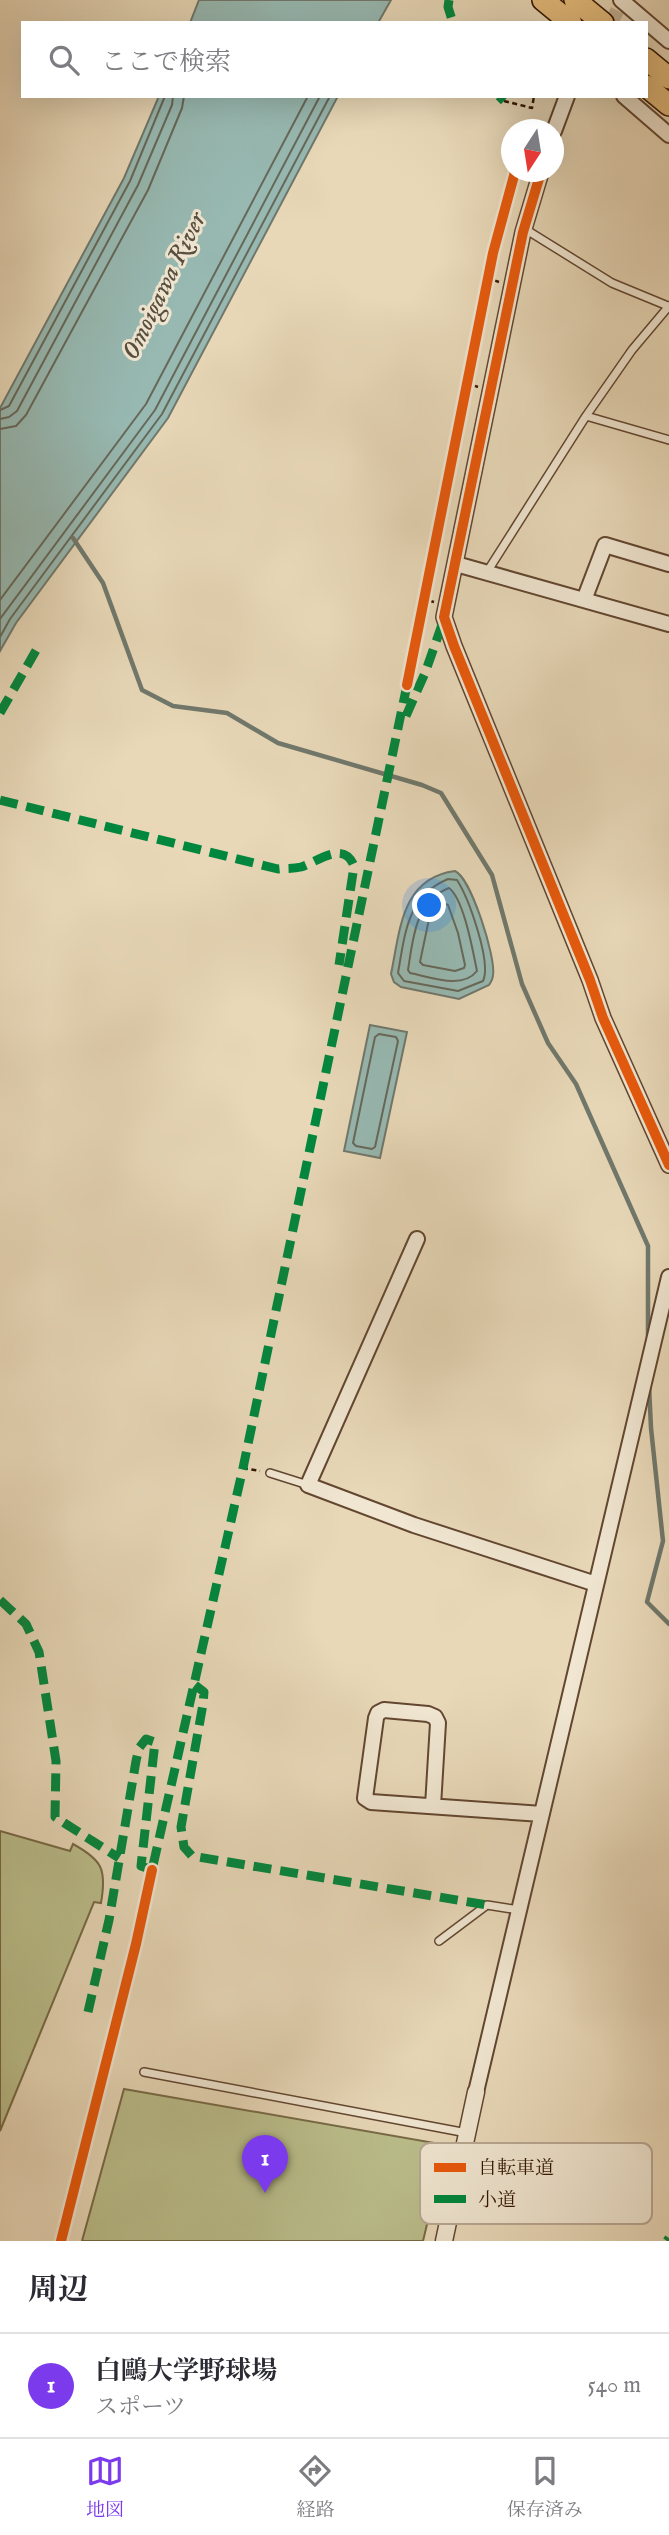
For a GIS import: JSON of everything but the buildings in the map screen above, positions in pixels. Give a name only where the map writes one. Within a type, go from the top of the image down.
[{"type":"main road","points":[[543,0],[569,12],[615,8]]},
{"type":"main road","points":[[648,61],[669,78]]},
{"type":"main road","points":[[648,88],[669,105]]},
{"type":"street","points":[[615,8],[636,21]]},
{"type":"street","points":[[648,28],[669,41]]},
{"type":"street","points":[[558,119],[566,98]]},
{"type":"street","points":[[626,98],[669,135]]},
{"type":"street","points":[[538,182],[525,228],[444,617],[603,1018],[669,1164]]},
{"type":"street","points":[[584,600],[605,545],[669,564]]},
{"type":"street","points":[[456,564],[669,624]]},
{"type":"street","points":[[417,1239],[308,1485],[414,1525],[596,1584]]},
{"type":"street","points":[[465,2143],[669,1277]]},
{"type":"street","points":[[433,1806],[438,1723],[435,1717],[384,1710],[378,1713],[365,1798],[371,1801],[433,1806],[542,1814]]},
{"type":"lane","points":[[486,573],[586,416],[632,350],[669,306],[612,283],[525,228]]},
{"type":"lane","points":[[586,416],[669,440]]},
{"type":"lane","points":[[270,1474],[308,1485]]},
{"type":"lane","points":[[439,1941],[487,1905],[519,1910]]},
{"type":"lane","points":[[144,2072],[467,2133]]},
{"type":"path","points":[[504,102],[530,113],[535,98]]},
{"type":"path","points":[[511,186],[512,182]]},
{"type":"path","points":[[485,292],[490,266]]},
{"type":"path","points":[[464,397],[469,370]]},
{"type":"path","points":[[442,506],[448,479]]},
{"type":"path","points":[[421,612],[426,586]]},
{"type":"path","points":[[243,1468],[270,1474]]},
{"type":"green space","points":[[0,1831],[70,1851],[73,1844],[96,1861],[103,1882],[101,1903],[94,1902],[0,2131]]},
{"type":"green space","points":[[124,2089],[434,2143],[420,2143],[420,2224],[427,2224],[423,2241],[82,2241]]},
{"type":"water","points":[[199,0],[391,0],[379,21],[191,21]]},
{"type":"water","name":"Omoigawa River","points":[[158,98],[337,98],[168,418],[16,623],[0,651],[0,408],[124,178]]},
{"type":"water","points":[[455,871],[475,902],[487,936],[493,966],[489,985],[459,999],[401,987],[394,982],[391,974],[401,924],[413,895],[423,884],[437,876]]},
{"type":"water","points":[[370,1025],[407,1032],[380,1158],[344,1151]]},
{"type":"waterway","points":[[73,538],[103,583],[142,690],[173,706],[227,713],[278,743],[441,793],[492,875],[522,984],[548,1043],[576,1084],[648,1246],[648,1341]]},
{"type":"waterway","points":[[649,1385],[663,1541],[647,1602],[669,1624]]},
{"type":"tunnel","points":[[612,21],[618,9]]},
{"type":"marked path","points":[[449,0],[452,21]]},
{"type":"marked path","points":[[501,98],[504,101]]},
{"type":"marked path","points":[[406,716],[444,619]]},
{"type":"marked path","points":[[0,713],[38,647]]},
{"type":"marked path","points":[[88,2012],[109,1920],[136,1761],[139,1748],[146,1739],[155,1742],[141,1866],[152,1870],[243,1468],[407,685]]},
{"type":"marked path","points":[[0,800],[278,869],[301,867],[330,854],[344,854],[354,866],[339,965]]},
{"type":"marked path","points":[[0,1600],[26,1624],[39,1652],[56,1761],[55,1817],[119,1858]]},
{"type":"marked path","points":[[195,1685],[204,1692],[203,1704],[181,1827],[184,1847],[192,1856],[487,1905]]},
{"type":"cycle path","points":[[407,685],[493,253],[512,182]]},
{"type":"cycle path","points":[[538,182],[523,232],[444,617],[603,1018],[669,1165]]},
{"type":"cycle path","points":[[61,2241],[152,1870]]},
{"type":"place","name":"白鷗大学野球場","points":[[265,2193]]}]
